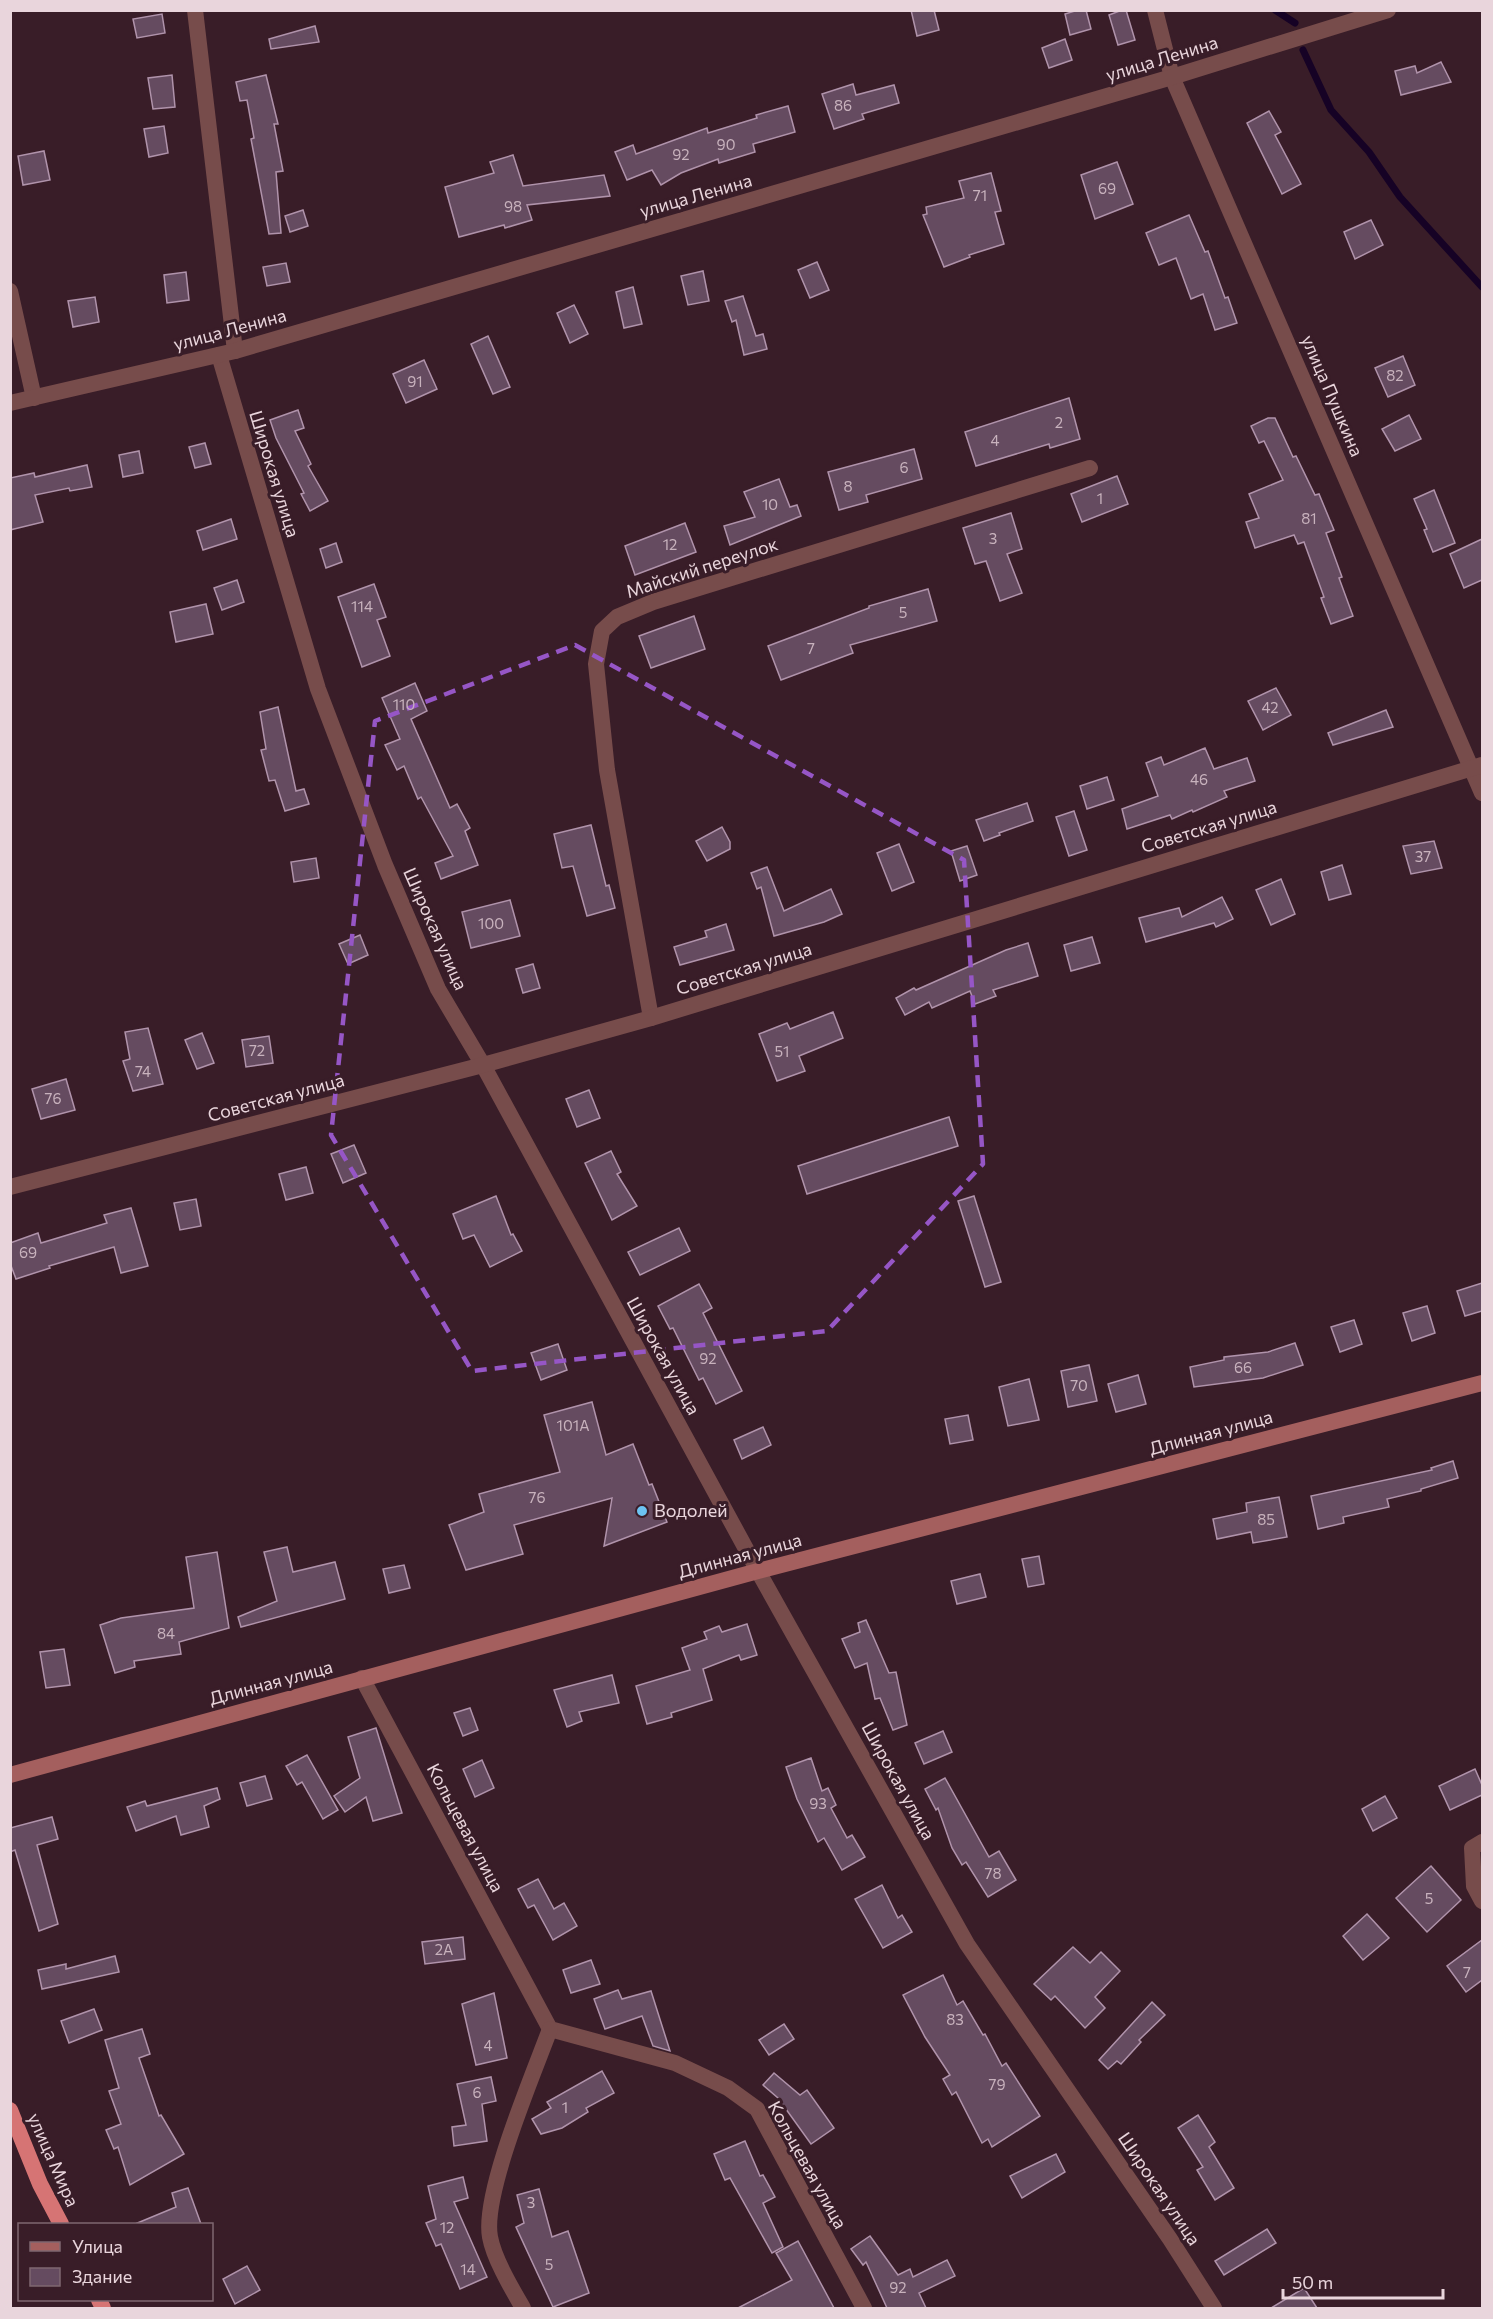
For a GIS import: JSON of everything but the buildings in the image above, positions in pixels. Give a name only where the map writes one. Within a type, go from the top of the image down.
[{"type":"highway","name":"улица Мира","points":[[10,2110],[40,2184],[60,2223]]},
{"type":"main road","name":"Длинная улица","points":[[10,1775],[758,1571],[1482,1383]]},
{"type":"street","name":"Широкая улица","points":[[195,10],[227,353],[322,700],[385,865],[438,989],[483,1065],[758,1571],[967,1944],[1170,2239],[1214,2308]]},
{"type":"street","name":"улица Пушкина","points":[[1155,10],[1172,77],[1477,767],[1482,793]]},
{"type":"street","name":"улица Ленина","points":[[10,403],[227,353],[1172,77],[1388,10]]},
{"type":"street","points":[[10,291],[34,398]]},
{"type":"street","name":"Майский переулок","points":[[651,1018],[607,770],[596,664],[602,631],[617,617],[653,602],[1090,468]]},
{"type":"street","name":"Советская улица","points":[[10,1187],[483,1065],[651,1018],[1477,767]]},
{"type":"street","name":"Кольцевая улица","points":[[362,1678],[550,2029],[675,2063],[728,2088],[757,2109],[864,2308]]},
{"type":"street","points":[[1482,1842],[1472,1848],[1474,1886],[1482,1900]]},
{"type":"street","points":[[523,2308],[506,2277],[490,2238],[490,2211],[504,2155],[550,2029]]},
{"type":"highlighted area","points":[[575,645],[964,860],[983,1164],[827,1331],[472,1371],[331,1135],[375,721]]},
{"type":"waterway","points":[[1275,10],[1295,23]]},
{"type":"waterway","points":[[1303,50],[1331,110],[1369,152],[1400,197],[1482,287]]},
{"type":"place","name":"Водолей","points":[[642,1511]]}]
